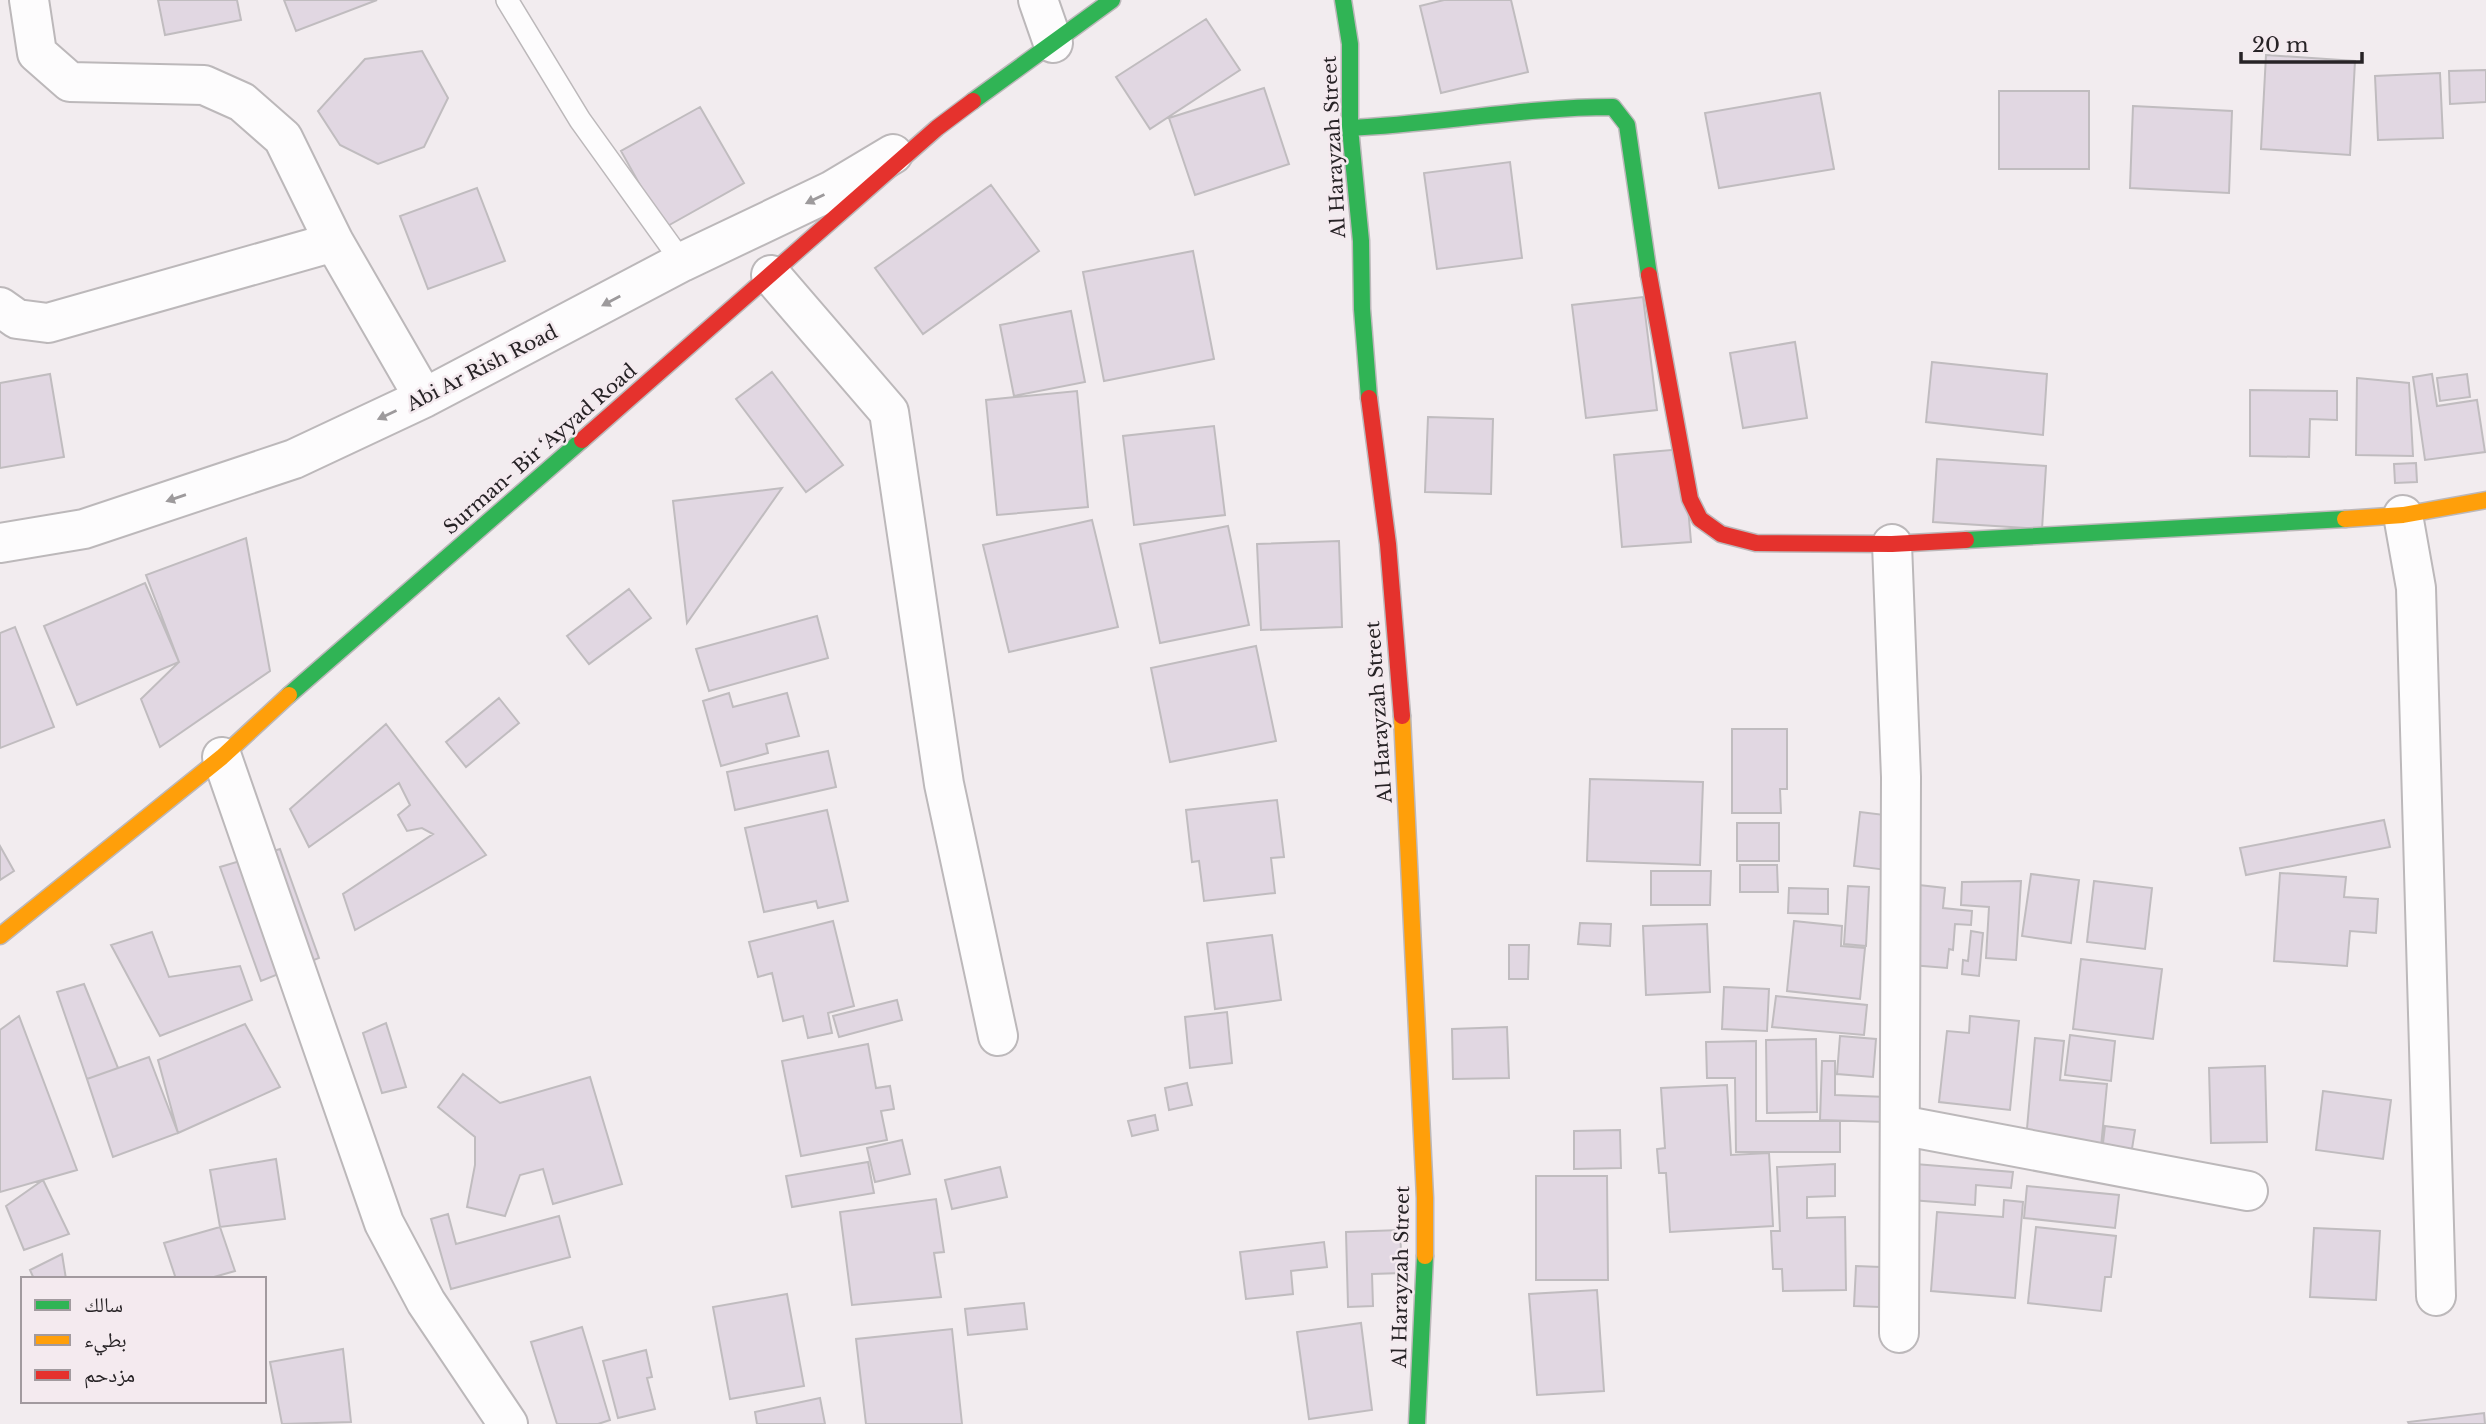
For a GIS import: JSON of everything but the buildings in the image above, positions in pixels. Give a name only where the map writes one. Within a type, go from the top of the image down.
[{"type":"main road","name":"Surman- Bir ‘Ayyad Road","points":[[0,936],[222,757],[350,639],[434,570],[937,128],[1112,0]]},
{"type":"main road","name":"Al Harayzah Street","points":[[1343,0],[1350,44],[1350,128],[1372,430],[1388,544],[1406,785],[1425,1198],[1425,1284],[1417,1424]]},
{"type":"main road","points":[[1350,128],[1421,125],[1565,107],[1613,107],[1627,125],[1654,309],[1690,499],[1700,519],[1721,534],[1756,543],[1892,544],[2403,514],[2486,500]]},
{"type":"street","points":[[29,0],[37,52],[70,82],[204,85],[242,102],[283,138],[334,242],[424,398]]},
{"type":"street","points":[[1038,0],[1054,43]]},
{"type":"street","name":"Abi Ar Rish Road","points":[[0,543],[84,529],[294,459],[424,398],[682,262],[831,191],[937,128]]},
{"type":"street","points":[[0,307],[17,319],[48,323],[334,242]]},
{"type":"street","points":[[771,275],[889,412],[944,784],[998,1036]]},
{"type":"street","points":[[2403,514],[2416,588],[2436,1296]]},
{"type":"street","points":[[1892,544],[1901,777],[1899,1333]]},
{"type":"street","points":[[222,757],[384,1223],[426,1302],[508,1424]]},
{"type":"street","points":[[1899,1125],[2248,1191]]},
{"type":"lane","points":[[508,0],[580,120],[682,262]]},
{"type":"traffic: fast","points":[[973,101],[1112,0]]},
{"type":"traffic: fast","points":[[1343,0],[1350,44],[1350,128],[1361,241],[1362,309],[1369,398]]},
{"type":"traffic: fast","points":[[1350,128],[1547,110],[1613,107],[1627,125],[1649,275]]},
{"type":"traffic: fast","points":[[289,695],[582,440]]},
{"type":"traffic: fast","points":[[1966,540],[2345,519]]},
{"type":"traffic: fast","points":[[1417,1424],[1425,1256]]},
{"type":"traffic: slow","points":[[2345,519],[2403,515],[2486,500]]},
{"type":"traffic: slow","points":[[0,936],[222,757],[289,695]]},
{"type":"traffic: slow","points":[[1402,716],[1425,1198],[1425,1256]]},
{"type":"traffic: jam","points":[[582,440],[937,128],[973,101]]},
{"type":"traffic: jam","points":[[1649,275],[1690,499],[1700,519],[1721,534],[1756,543],[1892,544],[1966,540]]},
{"type":"traffic: jam","points":[[1369,398],[1388,544],[1402,716]]}]
